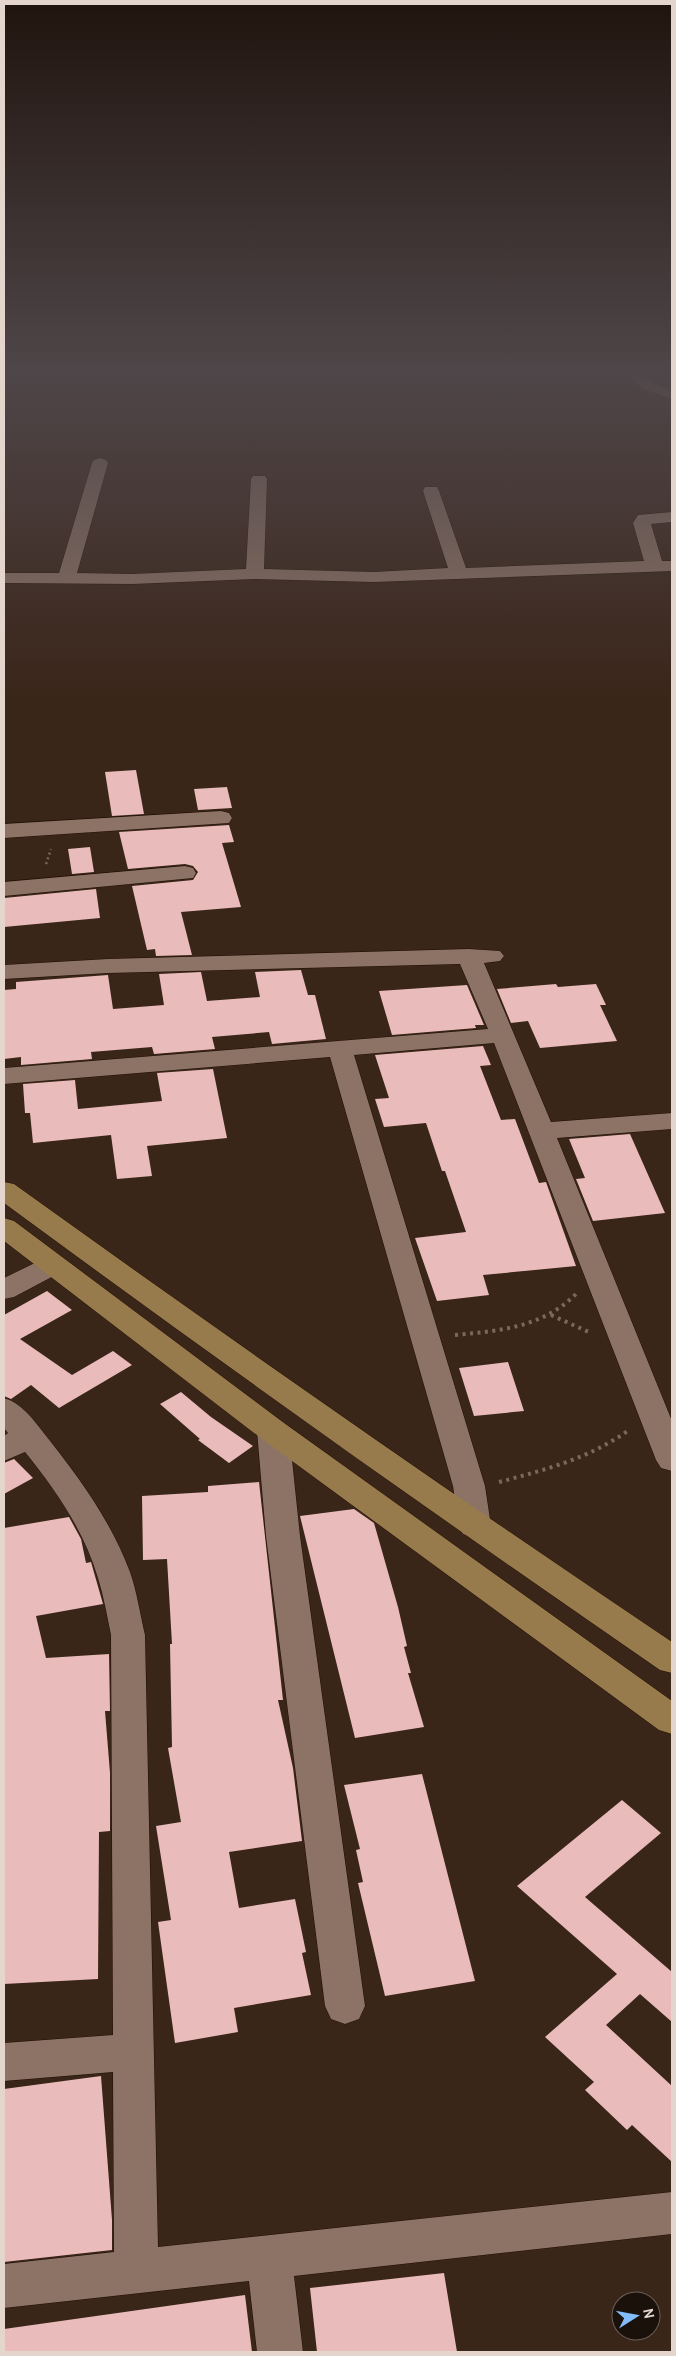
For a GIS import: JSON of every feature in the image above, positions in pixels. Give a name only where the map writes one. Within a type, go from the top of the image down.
[{"type":"main road","points":[[4,1190],[245,1365],[475,1526],[672,1660]]},
{"type":"main road","points":[[4,1228],[273,1431],[672,1720]]},
{"type":"street","points":[[66,579],[94,482]]},
{"type":"street","points":[[255,574],[259,482]]},
{"type":"street","points":[[432,491],[459,573]]},
{"type":"street","points":[[4,578],[132,579],[255,574],[374,577],[663,566],[642,524],[644,519],[672,517]]},
{"type":"street","points":[[4,831],[221,818]]},
{"type":"street","points":[[4,889],[185,873]]},
{"type":"street","points":[[4,972],[108,966],[481,956],[503,1035],[672,1460]]},
{"type":"street","points":[[4,1076],[503,1035]]},
{"type":"street","points":[[340,1049],[469,1486],[475,1526]]},
{"type":"street","points":[[541,1130],[672,1121]]},
{"type":"street","points":[[4,1290],[53,1265]]},
{"type":"street","points":[[4,1409],[16,1443],[83,1505],[113,1572],[128,1635],[136,2271]]},
{"type":"street","points":[[273,1431],[283,1536],[345,2006]]},
{"type":"street","points":[[4,2062],[134,2052]]},
{"type":"street","points":[[4,2286],[672,2213]]},
{"type":"street","points":[[270,2257],[280,2352]]},
{"type":"path","points":[[426,1339],[487,1332],[545,1318],[569,1302],[596,1268]]},
{"type":"path","points":[[469,1486],[498,1482],[541,1471],[582,1455],[618,1439],[652,1410]]},
{"type":"building","points":[[136,770],[144,814],[112,816],[105,772]]},
{"type":"building","points":[[227,787],[232,808],[198,810],[194,789]]},
{"type":"building","points":[[229,825],[234,842],[222,843],[241,907],[181,912],[192,955],[156,956],[155,949],[147,950],[132,886],[193,880],[198,872],[193,866],[185,864],[128,869],[119,832]]},
{"type":"building","points":[[90,847],[94,872],[72,874],[68,849]]},
{"type":"building","points":[[96,889],[100,918],[4,927],[4,898]]},
{"type":"building","points":[[301,970],[308,995],[315,995],[326,1039],[272,1044],[269,1032],[212,1037],[215,1049],[154,1054],[152,1047],[91,1052],[92,1059],[21,1065],[21,1057],[4,1059],[4,990],[16,989],[16,982],[108,975],[113,1009],[164,1005],[159,974],[201,972],[207,1001],[260,997],[255,972]]},
{"type":"building","points":[[556,984],[558,987],[596,984],[606,1005],[600,1005],[617,1041],[540,1048],[528,1021],[511,1023],[497,989]]},
{"type":"building","points":[[467,985],[484,1025],[475,1025],[476,1028],[392,1035],[379,991]]},
{"type":"building","points":[[483,1046],[491,1065],[480,1066],[501,1120],[515,1119],[539,1183],[546,1182],[576,1266],[483,1275],[489,1295],[437,1301],[415,1238],[466,1232],[445,1171],[442,1171],[426,1123],[384,1127],[375,1099],[389,1098],[375,1055]]},
{"type":"building","points":[[213,1069],[227,1138],[147,1146],[152,1176],[117,1179],[111,1135],[33,1143],[30,1113],[25,1113],[23,1084],[75,1080],[78,1109],[162,1101],[157,1073]]},
{"type":"building","points":[[630,1134],[665,1213],[593,1221],[576,1179],[585,1178],[569,1139]]},
{"type":"building","points":[[47,1291],[72,1310],[20,1339],[72,1375],[113,1351],[132,1365],[59,1408],[31,1385],[11,1399],[4,1396],[4,1315]]},
{"type":"building","points":[[508,1362],[524,1411],[474,1416],[459,1368]]},
{"type":"building","points":[[181,1392],[211,1417],[253,1446],[229,1463],[198,1440],[200,1439],[160,1404]]},
{"type":"building","points":[[14,1459],[33,1478],[4,1494],[4,1463]]},
{"type":"building","points":[[259,1482],[283,1700],[278,1700],[293,1768],[302,1841],[229,1852],[239,1908],[295,1899],[306,1952],[302,1953],[311,1995],[234,2008],[238,2032],[175,2043],[158,1922],[171,1920],[156,1826],[181,1822],[168,1748],[172,1747],[170,1644],[172,1644],[167,1559],[143,1560],[142,1496],[208,1492],[208,1486]]},
{"type":"building","points":[[354,1509],[374,1523],[398,1607],[407,1646],[404,1647],[411,1673],[408,1673],[424,1727],[355,1738],[300,1516]]},
{"type":"building","points":[[69,1517],[81,1539],[86,1563],[91,1562],[103,1604],[36,1616],[46,1658],[109,1654],[110,1711],[105,1711],[110,1773],[110,1831],[99,1832],[98,1979],[4,1984],[4,1528]]},
{"type":"building","points":[[422,1774],[475,1981],[385,1996],[358,1883],[363,1882],[356,1850],[360,1849],[344,1785]]},
{"type":"building","points":[[622,1800],[661,1833],[585,1897],[672,1972],[672,2022],[640,1994],[606,2025],[672,2086],[672,2162],[632,2125],[627,2130],[585,2090],[594,2082],[545,2037],[617,1974],[517,1886]]},
{"type":"building","points":[[101,2076],[112,2220],[112,2250],[4,2262],[4,2089]]},
{"type":"building","points":[[444,2273],[457,2352],[317,2352],[310,2288]]},
{"type":"building","points":[[245,2295],[252,2352],[4,2352],[4,2329]]}]
